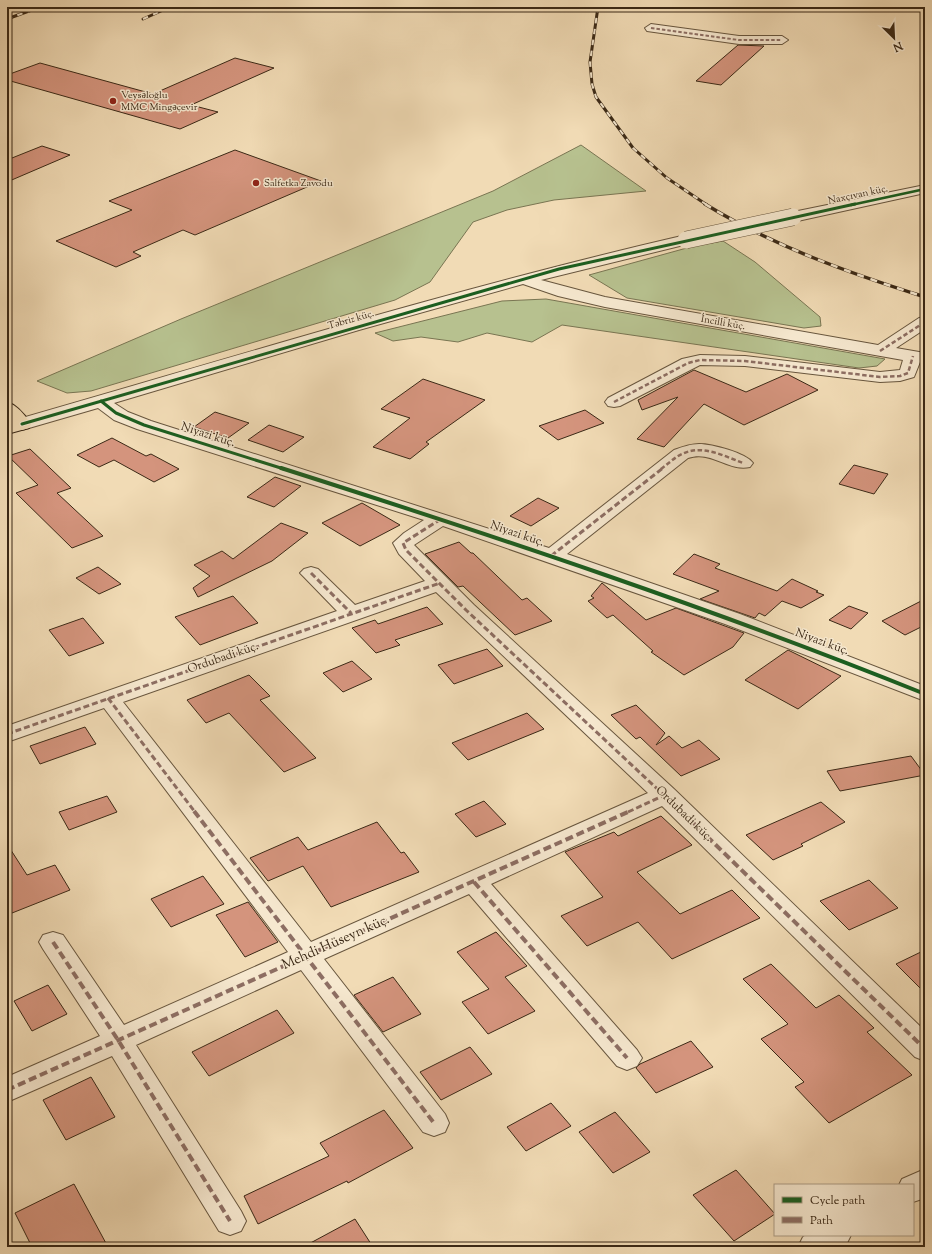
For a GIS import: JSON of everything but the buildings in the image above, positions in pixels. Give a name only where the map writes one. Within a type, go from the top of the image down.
[{"type":"main road","points":[[7,408],[15,426]]},
{"type":"street","points":[[651,28],[739,40],[782,40]]},
{"type":"street","name":"Naxçıvan küç.","points":[[686,240],[925,189]]},
{"type":"street","name":"Təbriz küç.","points":[[15,426],[524,279],[609,257],[686,240]]},
{"type":"street","name":"İncilli küç.","points":[[524,279],[543,287],[565,293],[628,306],[919,357]]},
{"type":"street","points":[[880,351],[925,322]]},
{"type":"street","points":[[614,402],[688,364],[700,360],[745,361],[886,377],[900,376],[908,373],[919,357]]},
{"type":"street","name":"Niyazi küç.","points":[[100,401],[113,412],[144,425],[441,519],[552,556],[723,616],[856,665],[925,694]]},
{"type":"street","points":[[552,556],[681,454],[693,449],[706,450],[743,464]]},
{"type":"street","name":"Ordubadi küç.","points":[[441,519],[403,543],[406,550],[466,610],[665,795],[925,1049]]},
{"type":"street","points":[[311,573],[351,613]]},
{"type":"street","name":"Ordubadi küç.","points":[[7,734],[440,583]]},
{"type":"street","points":[[108,698],[434,1123]]},
{"type":"street","name":"Mehdi Hüseyn küç.","points":[[7,1090],[474,882],[665,795]]},
{"type":"street","points":[[474,882],[627,1058]]},
{"type":"street","points":[[53,942],[118,1040],[230,1221]]},
{"type":"street","points":[[914,1188],[925,1182]]},
{"type":"street","points":[[814,1247],[833,1236]]},
{"type":"green space","points":[[581,145],[646,191],[554,200],[507,210],[473,222],[430,282],[395,300],[91,391],[67,393],[37,381],[181,319],[493,191]]},
{"type":"green space","points":[[723,241],[755,262],[820,317],[821,326],[804,328],[627,298],[589,275],[694,246]]},
{"type":"green space","points":[[546,299],[885,359],[877,366],[859,368],[562,325],[532,342],[487,333],[458,342],[421,337],[393,341],[375,333],[502,301]]},
{"type":"railway","points":[[7,19],[40,7]]},
{"type":"railway","points":[[143,19],[170,7]]},
{"type":"railway","points":[[598,7],[590,62],[592,84],[596,97],[633,148],[667,178],[707,205]]},
{"type":"railway","points":[[705,204],[784,246],[840,268],[925,297]]},
{"type":"marked path","points":[[651,28],[739,40],[782,40]]},
{"type":"marked path","points":[[880,351],[925,322]]},
{"type":"marked path","points":[[614,402],[688,363],[700,360],[745,361],[880,377],[900,376],[908,373],[913,356]]},
{"type":"marked path","points":[[551,556],[681,454],[690,451],[705,450],[743,463]]},
{"type":"marked path","points":[[441,519],[403,543],[406,550],[466,610],[665,795],[925,1049]]},
{"type":"marked path","points":[[311,573],[351,613]]},
{"type":"marked path","points":[[7,734],[440,583]]},
{"type":"marked path","points":[[108,698],[434,1123]]},
{"type":"marked path","points":[[7,1090],[665,795]]},
{"type":"marked path","points":[[474,882],[627,1058]]},
{"type":"marked path","points":[[53,942],[118,1040],[230,1221]]},
{"type":"cycle path","points":[[22,424],[559,269],[686,240],[925,189]]},
{"type":"cycle path","points":[[101,401],[116,413],[144,425],[538,551],[635,584],[829,655],[925,694]]},
{"type":"place","name":"Veysəloğlu MMC Mingəçevir","points":[[113,101]]},
{"type":"place","name":"Salfetka Zavodu","points":[[256,183]]}]
